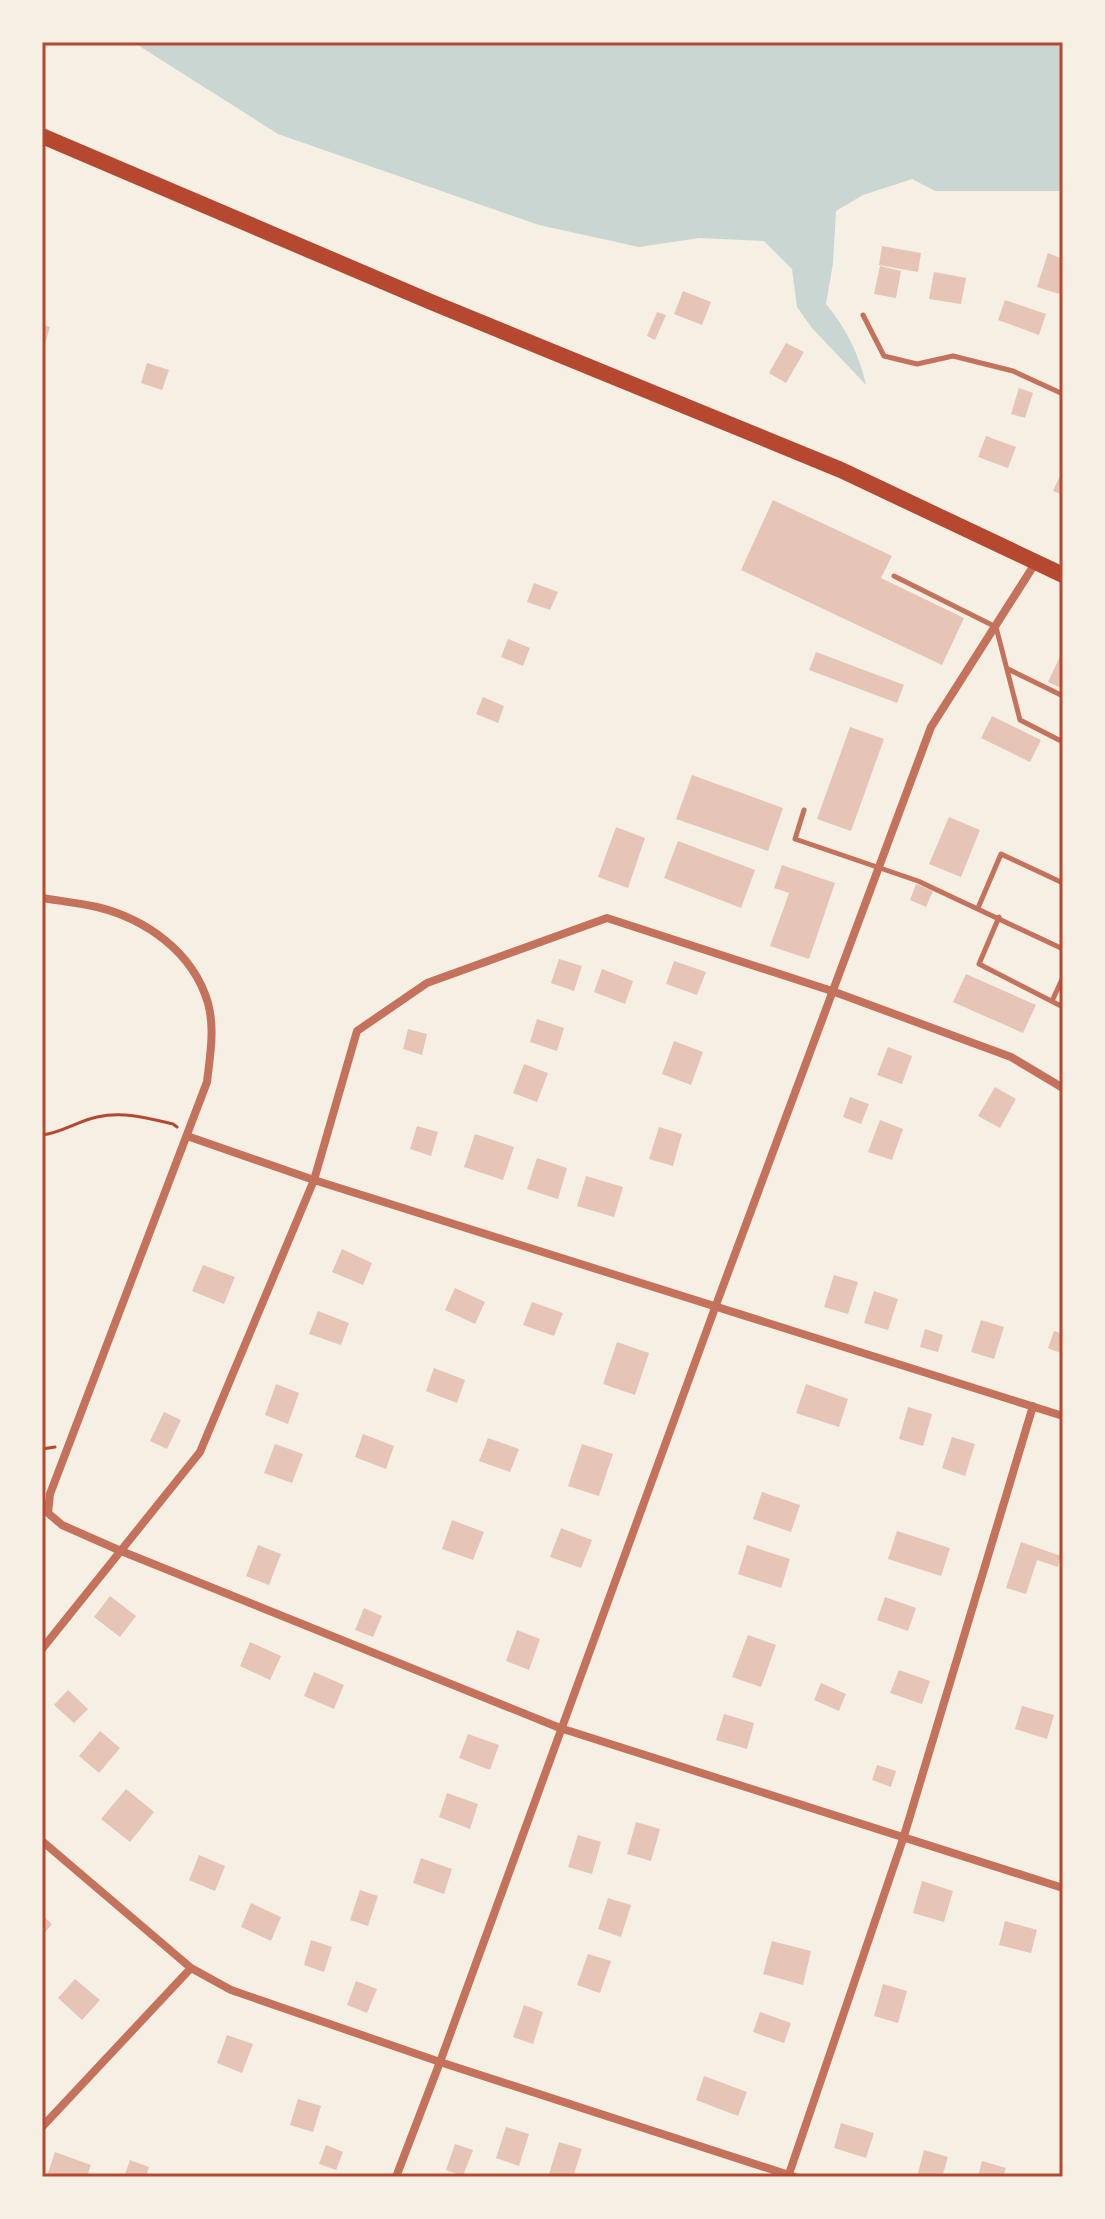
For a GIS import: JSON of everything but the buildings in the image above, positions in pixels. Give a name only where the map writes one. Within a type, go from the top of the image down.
[{"type":"main road","points":[[42,136],[431,302],[841,470],[1063,575]]},
{"type":"street","points":[[396,2177],[931,727],[1036,562]]},
{"type":"street","points":[[42,898],[98,907],[140,923],[170,943],[191,967],[208,1003],[212,1042],[207,1082],[50,1494],[48,1513],[62,1525],[121,1551],[560,1728],[1063,1888]]},
{"type":"street","points":[[42,1649],[200,1452],[314,1180],[357,1031],[427,983],[607,918],[832,991],[1011,1057],[1063,1088]]},
{"type":"street","points":[[187,1136],[314,1180],[1063,1416]]},
{"type":"street","points":[[42,1841],[191,1968],[231,1990],[790,2176],[904,1836],[1033,1406]]},
{"type":"street","points":[[42,2127],[191,1968]]},
{"type":"lane","points":[[863,315],[884,356],[917,364],[953,356],[1013,371],[1063,394]]},
{"type":"lane","points":[[894,576],[996,627],[1020,720],[1063,742]]},
{"type":"lane","points":[[1007,669],[1063,696]]},
{"type":"lane","points":[[804,810],[795,839],[880,867],[999,917],[1063,949]]},
{"type":"lane","points":[[978,908],[1001,854],[1063,883]]},
{"type":"lane","points":[[999,917],[979,964],[1053,999],[1063,1007]]},
{"type":"lane","points":[[1053,999],[1063,977]]},
{"type":"path","points":[[42,1135],[97,1117],[120,1114],[173,1124],[187,1136]]},
{"type":"shaded area","points":[[133,42],[1063,42],[1063,191],[935,191],[912,179],[863,195],[836,211],[833,263],[826,304],[851,342],[866,385],[812,328],[797,307],[792,269],[764,241],[699,238],[639,247],[539,225],[278,134]]}]
